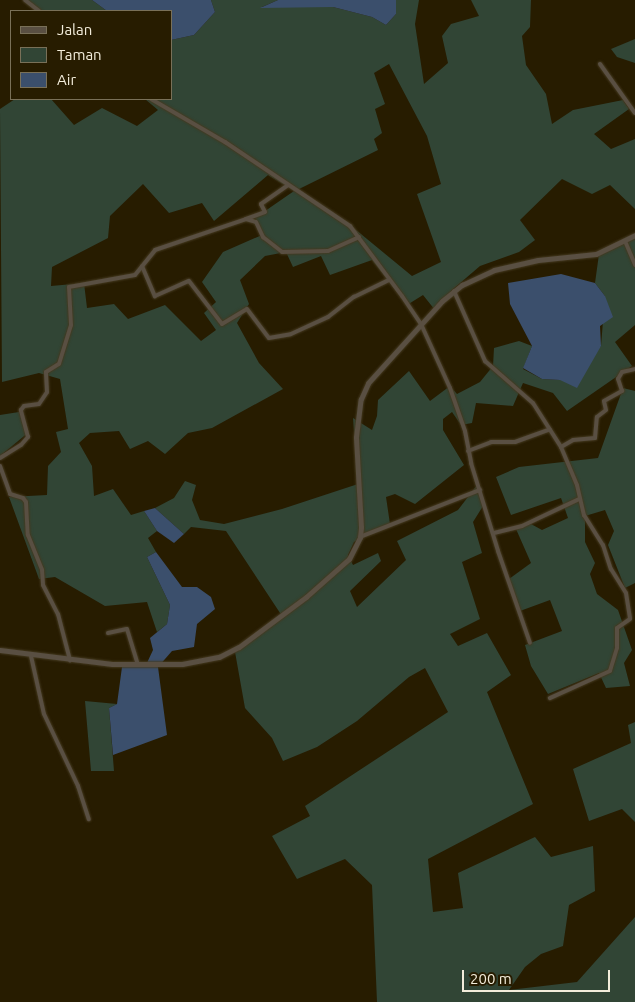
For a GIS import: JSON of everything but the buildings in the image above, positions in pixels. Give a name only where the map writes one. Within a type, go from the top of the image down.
[{"type":"street","points":[[26,0],[38,10]]},
{"type":"street","points":[[600,64],[635,113]]},
{"type":"street","points":[[153,100],[225,142],[350,226],[421,324],[450,388],[494,532],[498,551],[530,643]]},
{"type":"street","points":[[0,458],[21,445],[28,437],[20,410],[24,406],[39,404],[48,392],[46,372],[59,364],[72,326],[69,287],[135,275],[155,250],[265,212],[261,204],[288,185]]},
{"type":"street","points":[[246,219],[256,222],[264,237],[282,252],[328,251],[359,237]]},
{"type":"street","points":[[0,650],[70,660],[138,664],[182,664],[231,652],[342,569],[360,538],[356,437],[361,399],[368,383],[405,346],[421,324],[454,291],[494,270],[538,260],[596,254],[635,235]]},
{"type":"street","points":[[625,241],[635,265]]},
{"type":"street","points":[[142,266],[155,296],[189,281],[222,324],[247,309],[269,338],[291,334],[328,317],[354,297],[389,280]]},
{"type":"street","points":[[454,291],[485,361],[533,403],[561,447],[577,484],[579,499],[589,527],[603,545],[612,569],[626,593],[630,619],[617,628],[617,648],[610,671],[550,698]]},
{"type":"street","points":[[561,447],[573,440],[595,438],[597,417],[606,410],[604,401],[622,391],[618,379],[622,372],[635,369]]},
{"type":"street","points":[[468,451],[491,442],[515,442],[532,433],[550,429]]},
{"type":"street","points":[[0,466],[10,494],[23,498],[26,502],[28,535],[42,570],[43,585],[58,614],[70,660]]},
{"type":"street","points":[[360,538],[480,490]]},
{"type":"street","points":[[494,532],[522,526],[579,499]]},
{"type":"street","points":[[108,634],[127,629],[138,664]]},
{"type":"street","points":[[32,656],[44,714],[78,786],[89,819]]},
{"type":"green space","points":[[26,0],[92,0],[106,10],[38,10]]},
{"type":"green space","points":[[211,0],[278,0],[262,7],[333,7],[372,17],[386,25],[396,14],[396,0],[419,0],[415,24],[424,84],[448,63],[442,36],[451,24],[479,16],[471,0],[531,0],[530,27],[522,36],[526,65],[546,94],[552,124],[573,110],[623,100],[629,109],[594,134],[611,149],[635,139],[635,209],[610,185],[592,194],[562,179],[520,220],[535,240],[519,252],[480,266],[452,290],[435,310],[423,295],[407,305],[372,260],[330,275],[321,256],[293,267],[286,252],[265,256],[240,280],[249,304],[237,323],[259,363],[283,389],[212,428],[188,433],[165,454],[148,441],[130,449],[119,431],[90,433],[79,443],[92,466],[94,496],[113,489],[131,515],[144,511],[157,531],[148,538],[156,552],[147,557],[170,605],[167,624],[157,632],[147,602],[105,606],[55,577],[39,579],[9,497],[47,495],[48,466],[61,452],[56,432],[68,429],[60,379],[39,373],[2,382],[0,109],[14,100],[52,100],[74,125],[102,108],[137,126],[158,110],[146,100],[172,100],[172,40],[194,35],[215,12]],"holes":[[[389,64],[427,136],[441,184],[417,194],[441,262],[412,276],[350,225],[295,191],[378,150],[374,139],[382,133],[375,109],[385,104],[374,73]],[[268,175],[294,191],[255,218],[262,235],[223,252],[202,282],[216,302],[204,313],[216,330],[201,341],[165,305],[128,319],[114,304],[87,308],[84,283],[51,286],[52,267],[108,238],[110,216],[143,184],[169,213],[202,203],[214,221]]]},
{"type":"green space","points":[[635,39],[635,63],[617,57],[611,49]]},
{"type":"green space","points":[[635,236],[635,325],[615,342],[632,366],[567,411],[553,393],[523,383],[513,406],[476,403],[472,423],[461,425],[452,412],[443,419],[443,430],[464,465],[415,504],[395,494],[386,497],[390,524],[354,542],[348,555],[353,565],[378,553],[381,561],[350,591],[357,607],[406,560],[397,541],[458,510],[477,485],[483,506],[473,522],[482,553],[462,562],[480,619],[450,634],[458,646],[487,633],[511,675],[487,692],[533,804],[428,859],[433,912],[463,908],[458,873],[535,837],[551,857],[593,846],[595,891],[569,905],[563,946],[541,954],[525,967],[509,990],[577,982],[635,917],[635,1002],[377,1002],[372,885],[345,859],[297,879],[272,836],[310,816],[305,806],[448,712],[425,668],[409,677],[357,721],[317,747],[283,761],[272,738],[245,708],[235,652],[282,616],[226,531],[191,527],[184,534],[155,508],[174,498],[185,481],[196,485],[192,500],[200,520],[224,524],[282,509],[358,484],[353,418],[372,430],[377,416],[378,400],[409,371],[430,401],[450,386],[457,394],[480,382],[493,366],[494,348],[519,341],[532,346],[523,369],[542,379],[560,380],[601,346],[605,296],[595,283],[599,254]]},
{"type":"green space","points":[[623,388],[635,391],[635,583],[625,588],[608,545],[614,531],[605,510],[585,516],[585,542],[595,563],[590,574],[597,594],[618,610],[632,650],[624,663],[630,686],[606,688],[599,673],[548,694],[531,666],[525,645],[562,631],[550,600],[520,611],[509,579],[531,563],[516,529],[531,524],[542,530],[568,518],[561,498],[511,515],[496,477],[519,467],[598,458]]},
{"type":"green space","points":[[19,412],[29,432],[0,456],[0,415]]},
{"type":"green space","points":[[85,701],[117,704],[109,708],[114,771],[91,771]]},
{"type":"green space","points":[[635,722],[635,822],[622,809],[589,821],[573,769],[631,743],[628,725]]},
{"type":"water","points":[[92,0],[211,0],[215,12],[194,35],[172,40],[172,10],[106,10]]},
{"type":"water","points":[[278,0],[396,0],[396,14],[386,25],[372,17],[333,7],[260,8]]},
{"type":"water","points":[[561,274],[595,283],[605,296],[613,317],[600,326],[601,346],[577,388],[560,380],[542,379],[523,368],[532,346],[510,304],[508,283]]},
{"type":"water","points":[[155,508],[184,534],[174,543],[157,531],[144,511]]},
{"type":"water","points":[[156,552],[182,587],[197,587],[211,597],[215,609],[197,624],[194,647],[172,651],[158,667],[167,735],[113,755],[109,708],[117,704],[122,667],[146,665],[153,650],[150,638],[167,624],[170,605],[147,557]]}]
